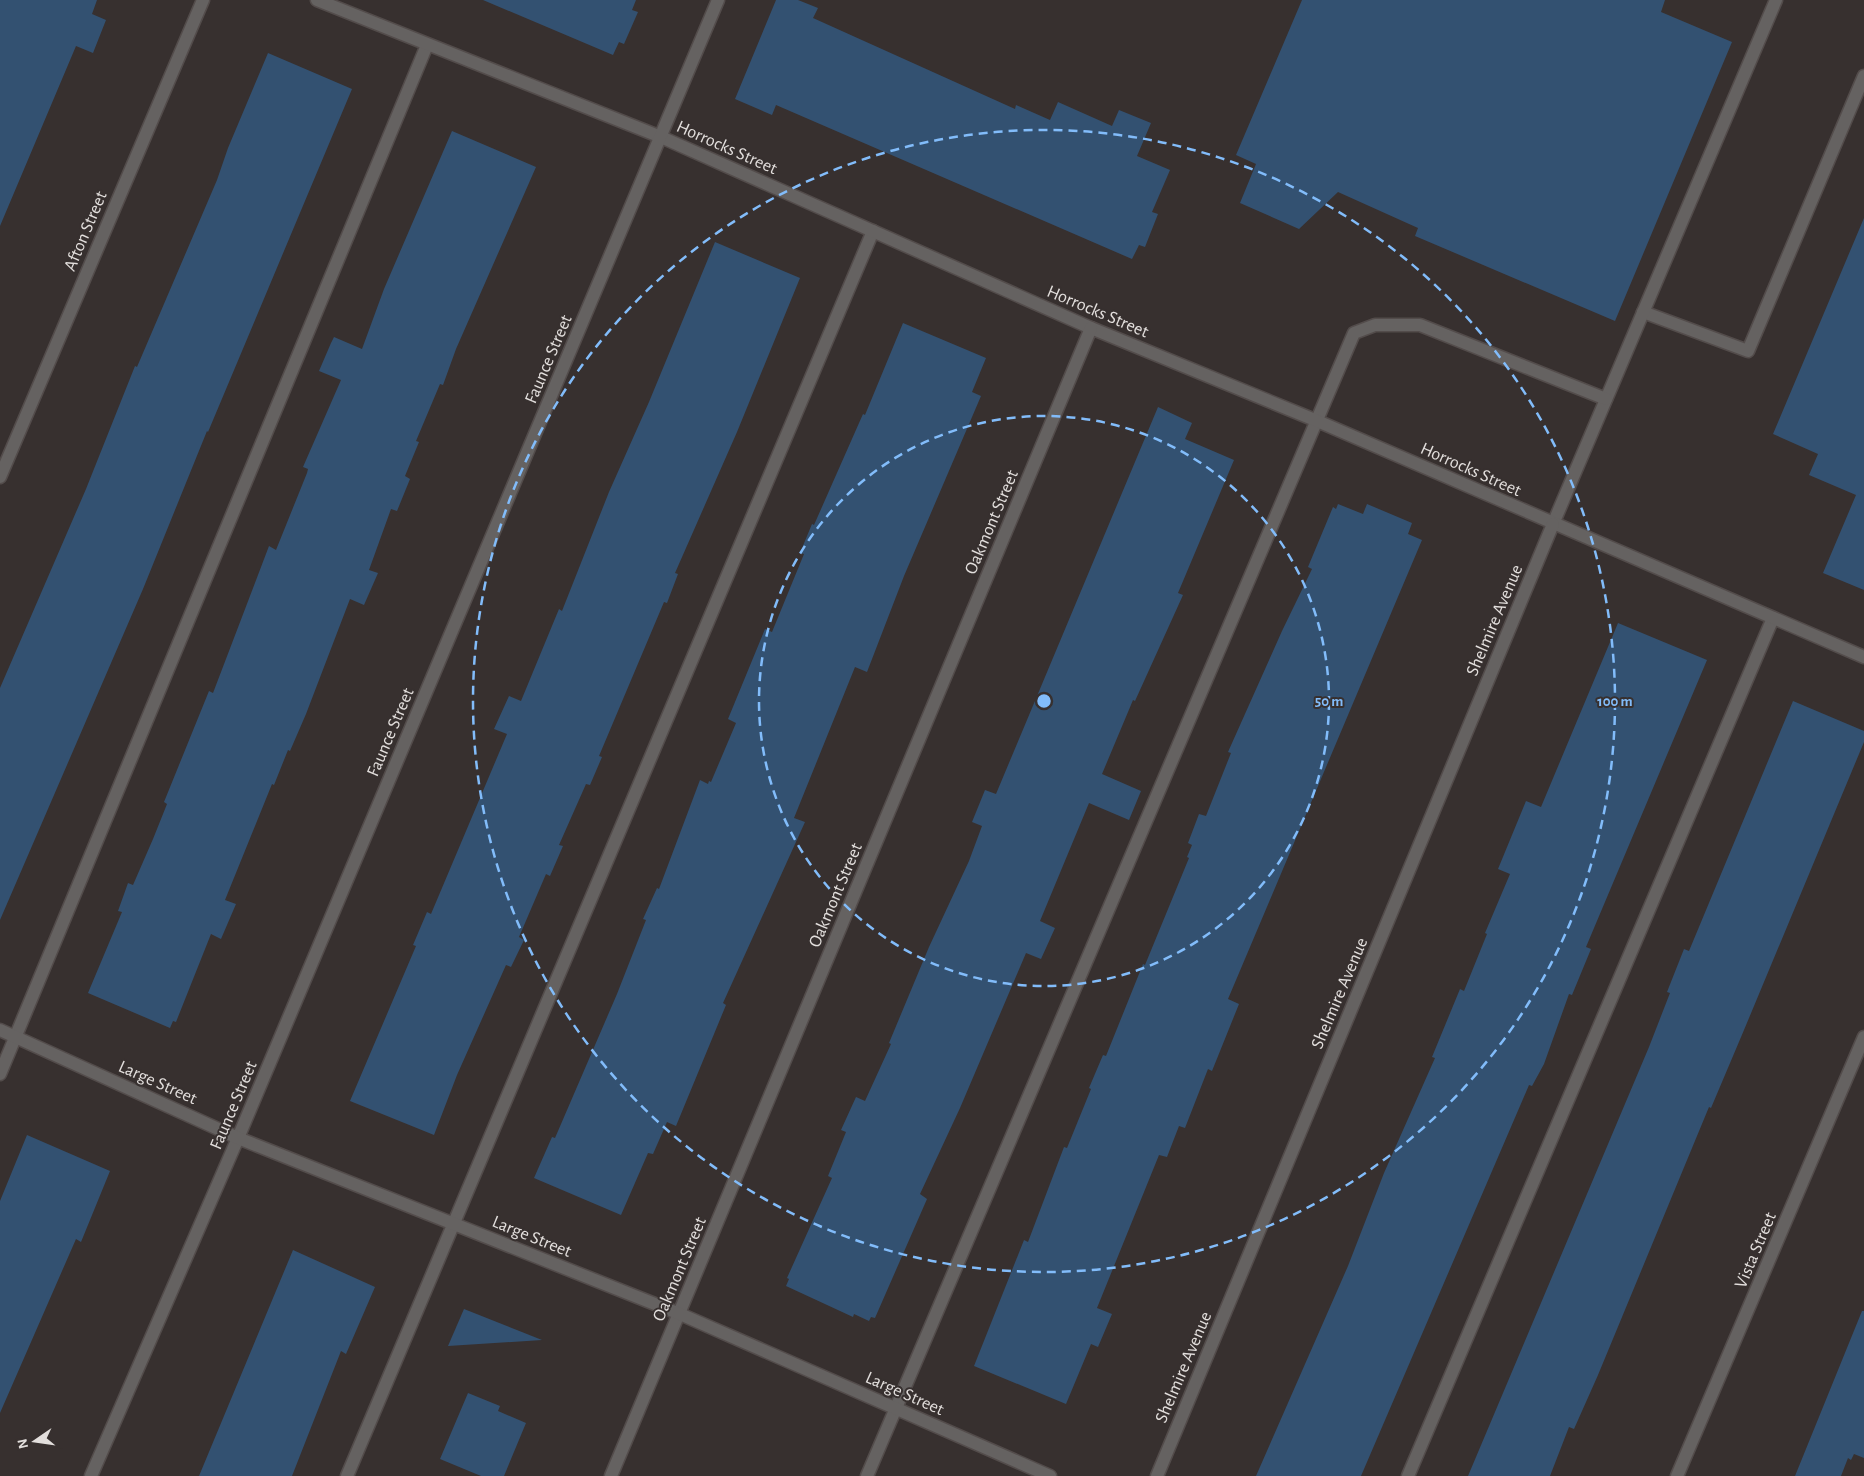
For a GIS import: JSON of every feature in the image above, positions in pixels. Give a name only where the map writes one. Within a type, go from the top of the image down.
[{"type":"street","name":"Afton Street","points":[[0,477],[202,0]]},
{"type":"street","name":"Horrocks Street","points":[[316,0],[661,137],[1091,328],[1315,420],[1864,657]]},
{"type":"street","name":"Faunce Street","points":[[91,1476],[238,1138],[718,0]]},
{"type":"street","name":"Shelmire Avenue","points":[[1157,1476],[1553,524],[1776,0]]},
{"type":"street","points":[[0,1074],[427,45]]},
{"type":"street","points":[[1643,312],[1748,352],[1864,76]]},
{"type":"street","points":[[347,1476],[873,230]]},
{"type":"street","points":[[867,1476],[1315,420],[1354,333],[1375,325],[1420,325],[1606,399]]},
{"type":"street","name":"Oakmont Street","points":[[611,1476],[1091,328]]},
{"type":"street","points":[[1408,1476],[1773,618]]},
{"type":"street","name":"Large Street","points":[[0,1030],[238,1138],[680,1314],[1050,1476]]},
{"type":"street","name":"Vista Street","points":[[1678,1476],[1864,1037]]},
{"type":"building","points":[[0,0],[97,0],[92,14],[106,20],[93,53],[76,46],[0,226]]},
{"type":"building","points":[[483,0],[636,0],[632,10],[638,12],[624,44],[619,42],[613,55]]},
{"type":"building","points":[[776,0],[798,0],[818,8],[813,18],[1015,109],[1016,105],[1050,120],[1058,102],[1112,126],[1119,110],[1151,123],[1137,156],[1170,170],[1152,212],[1158,214],[1145,247],[1139,245],[1132,259],[776,105],[772,115],[735,99]]},
{"type":"building","points":[[1302,0],[1665,0],[1661,12],[1732,42],[1615,321],[1415,236],[1418,228],[1338,192],[1299,229],[1240,203],[1256,164],[1236,155]]},
{"type":"building","points":[[268,53],[352,89],[207,431],[143,589],[0,920],[0,688],[86,489],[135,366],[137,367],[217,180],[228,148]]},
{"type":"building","points":[[452,131],[536,167],[456,349],[443,385],[440,384],[416,441],[419,442],[405,476],[410,479],[397,511],[391,509],[369,570],[378,573],[364,605],[350,599],[306,714],[290,751],[288,750],[274,785],[272,784],[225,900],[236,904],[221,939],[211,934],[176,1022],[173,1021],[170,1028],[88,993],[122,912],[118,911],[128,883],[133,885],[153,839],[167,804],[164,802],[209,691],[213,693],[269,546],[276,550],[307,473],[308,469],[303,467],[341,380],[319,371],[334,337],[362,349],[384,289]]},
{"type":"building","points":[[1864,218],[1864,590],[1823,573],[1856,495],[1809,475],[1818,454],[1773,434]]},
{"type":"building","points":[[715,242],[800,278],[737,432],[675,573],[678,574],[667,603],[664,602],[599,756],[602,757],[590,785],[586,784],[559,845],[563,846],[550,876],[546,874],[519,937],[524,940],[511,967],[506,965],[457,1075],[434,1135],[350,1101],[416,946],[413,945],[427,912],[431,914],[507,734],[494,729],[509,696],[521,701],[559,609],[562,611],[609,492],[649,402]]},
{"type":"building","points":[[903,323],[986,358],[972,392],[981,396],[904,576],[867,672],[855,667],[794,818],[805,822],[723,1003],[726,1005],[676,1126],[667,1122],[653,1154],[648,1153],[621,1215],[534,1178],[552,1137],[555,1138],[617,994],[646,920],[643,919],[657,888],[659,889],[700,780],[708,784],[709,781],[711,782],[736,723],[728,719],[765,629],[772,632],[804,554],[800,553],[812,524],[814,525],[863,414],[865,415]]},
{"type":"building","points":[[1158,407],[1192,423],[1185,439],[1234,460],[1178,593],[1183,595],[1135,701],[1133,700],[1102,774],[1141,791],[1129,820],[1089,803],[1040,921],[1055,928],[1041,959],[1026,953],[960,1108],[920,1194],[927,1199],[875,1318],[871,1317],[869,1321],[854,1314],[853,1317],[786,1286],[789,1279],[787,1278],[832,1178],[828,1176],[846,1132],[841,1130],[856,1097],[865,1101],[891,1044],[889,1043],[929,947],[969,861],[982,826],[972,822],[985,790],[996,794]]},
{"type":"building","points":[[1338,504],[1363,514],[1367,504],[1412,523],[1408,534],[1422,540],[1228,999],[1239,1004],[1212,1071],[1208,1069],[1185,1128],[1179,1126],[1167,1157],[1159,1155],[1097,1308],[1112,1314],[1098,1347],[1091,1344],[1066,1404],[974,1366],[1024,1240],[1028,1242],[1064,1147],[1067,1148],[1091,1089],[1089,1088],[1103,1055],[1106,1056],[1189,858],[1187,857],[1192,845],[1188,843],[1199,814],[1206,816],[1231,753],[1228,752],[1312,569],[1308,567],[1333,507],[1336,509]]},
{"type":"building","points":[[1618,623],[1707,660],[1586,947],[1591,949],[1572,995],[1569,994],[1544,1064],[1532,1086],[1529,1085],[1361,1476],[1256,1476],[1348,1266],[1384,1173],[1435,1058],[1432,1057],[1460,989],[1464,991],[1487,934],[1485,933],[1510,874],[1498,869],[1526,801],[1541,807]]},
{"type":"building","points":[[1793,701],[1864,731],[1864,742],[1744,1030],[1711,1108],[1709,1107],[1598,1375],[1574,1429],[1569,1427],[1550,1476],[1468,1476],[1649,1047],[1670,993],[1667,992],[1684,949],[1689,951]]},
{"type":"building","points":[[27,1135],[110,1171],[81,1242],[76,1239],[0,1413],[0,1201]]},
{"type":"building","points":[[293,1250],[375,1287],[346,1354],[341,1351],[292,1476],[199,1476]]},
{"type":"building","points":[[464,1309],[542,1340],[448,1346]]},
{"type":"building","points":[[1862,1311],[1864,1311],[1864,1458],[1854,1454],[1851,1460],[1848,1458],[1841,1476],[1795,1476]]},
{"type":"building","points":[[468,1393],[500,1406],[498,1411],[526,1423],[504,1476],[481,1476],[440,1459]]}]
